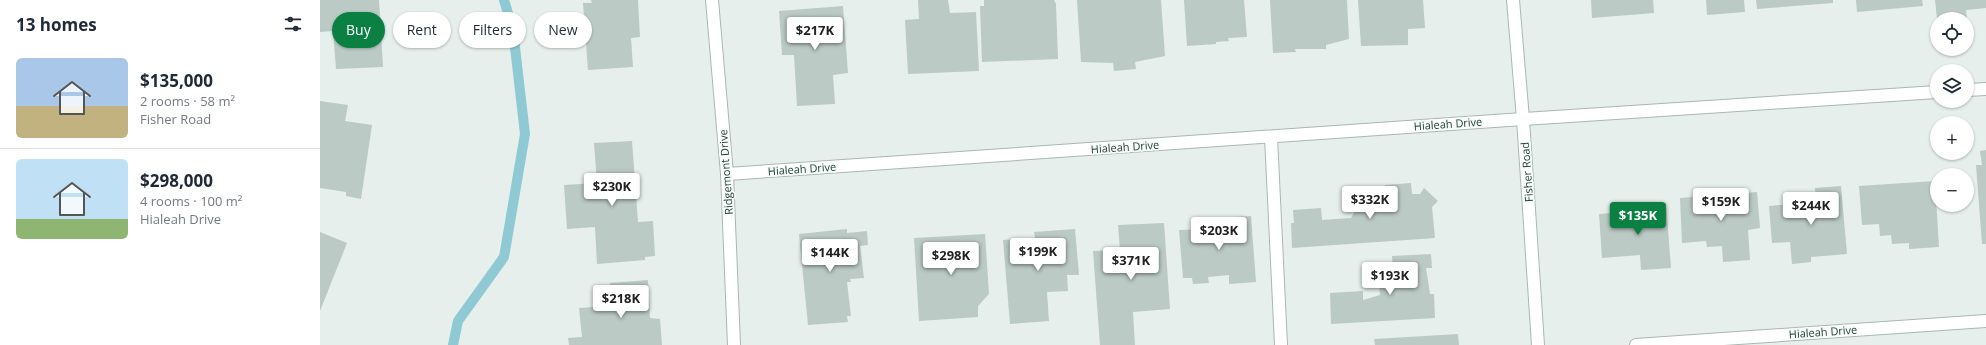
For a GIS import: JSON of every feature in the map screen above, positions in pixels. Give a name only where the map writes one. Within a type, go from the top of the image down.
[{"type":"street","name":"Ridgemont Drive","points":[[712,0],[727,174],[734,345]]},
{"type":"street","name":"Fisher Road","points":[[1513,0],[1523,119],[1538,345]]},
{"type":"street","points":[[1974,90],[1986,89]]},
{"type":"street","name":"Hialeah Drive","points":[[727,174],[1930,92]]},
{"type":"street","points":[[1270,137],[1280,345]]},
{"type":"street","name":"Hialeah Drive","points":[[1636,345],[1986,321]]},
{"type":"building","points":[[320,0],[379,0],[380,12],[332,12],[332,31],[320,32]]},
{"type":"building","points":[[591,0],[638,0],[640,37],[631,38],[633,67],[588,70],[586,48],[592,48],[592,12],[584,12],[583,3],[592,3]]},
{"type":"building","points":[[918,0],[948,0],[950,13],[976,12],[979,71],[908,74],[905,20],[919,19]]},
{"type":"building","points":[[984,0],[1054,0],[1056,4],[1058,59],[982,62],[980,6],[984,6]]},
{"type":"building","points":[[1077,0],[1161,0],[1165,56],[1135,62],[1136,69],[1114,71],[1113,63],[1081,62]]},
{"type":"building","points":[[1184,0],[1244,0],[1247,37],[1228,38],[1229,41],[1216,42],[1216,44],[1187,46]]},
{"type":"building","points":[[1270,0],[1347,0],[1349,39],[1326,45],[1326,49],[1295,49],[1296,52],[1273,53]]},
{"type":"building","points":[[1358,0],[1423,0],[1425,28],[1408,29],[1408,45],[1361,46]]},
{"type":"building","points":[[1591,0],[1653,0],[1654,13],[1592,18]]},
{"type":"building","points":[[1706,0],[1744,0],[1745,12],[1707,15]]},
{"type":"building","points":[[1756,0],[1833,0],[1833,3],[1757,9]]},
{"type":"building","points":[[1856,0],[1922,0],[1923,6],[1857,12]]},
{"type":"building","points":[[1935,0],[1986,0],[1986,8],[1966,10],[1966,12],[1936,12]]},
{"type":"building","points":[[843,6],[848,73],[833,75],[835,104],[797,106],[794,55],[782,55],[779,11]]},
{"type":"building","points":[[334,48],[382,48],[383,67],[336,69]]},
{"type":"building","points":[[320,101],[348,105],[345,121],[372,125],[361,199],[346,196],[346,192],[320,188]]},
{"type":"building","points":[[632,141],[638,222],[653,221],[655,256],[645,257],[645,260],[597,264],[595,227],[567,229],[564,185],[597,183],[594,143]]},
{"type":"building","points":[[1986,150],[1986,244],[1982,244],[1976,165],[1982,165],[1980,151]]},
{"type":"building","points":[[1930,181],[1930,212],[1937,212],[1939,247],[1909,249],[1909,243],[1892,244],[1891,235],[1880,236],[1879,224],[1862,225],[1859,186]]},
{"type":"building","points":[[1411,183],[1412,194],[1420,194],[1424,188],[1438,201],[1432,207],[1435,238],[1292,248],[1291,223],[1294,223],[1293,210],[1321,208],[1322,220],[1351,218],[1356,209],[1363,209],[1361,190],[1385,188],[1385,185]]},
{"type":"building","points":[[1841,186],[1847,254],[1811,257],[1811,262],[1792,264],[1790,242],[1772,243],[1769,206],[1816,202],[1815,188]]},
{"type":"building","points":[[1757,192],[1760,228],[1748,230],[1750,260],[1723,262],[1722,246],[1707,247],[1706,241],[1682,243],[1680,198]]},
{"type":"building","points":[[1666,203],[1671,268],[1641,270],[1640,255],[1602,258],[1599,214],[1636,211],[1636,205]]},
{"type":"building","points":[[1251,216],[1256,282],[1229,284],[1229,275],[1208,277],[1209,283],[1193,284],[1192,278],[1183,278],[1179,230],[1205,229],[1205,222],[1222,221],[1222,218]]},
{"type":"building","points":[[1164,223],[1170,309],[1133,312],[1135,345],[1100,345],[1093,251],[1120,250],[1118,225]]},
{"type":"building","points":[[847,229],[847,233],[867,231],[868,245],[860,246],[864,278],[850,279],[851,282],[847,282],[851,316],[847,316],[848,322],[808,325],[799,234]]},
{"type":"building","points":[[1075,229],[1079,275],[1067,275],[1068,291],[1047,292],[1049,321],[1010,324],[1003,240],[1035,238],[1034,232]]},
{"type":"building","points":[[320,232],[347,243],[320,311]]},
{"type":"building","points":[[985,234],[989,294],[978,306],[978,317],[919,321],[914,238]]},
{"type":"building","points":[[1431,254],[1432,268],[1426,268],[1430,294],[1434,294],[1435,318],[1331,324],[1330,293],[1363,291],[1363,300],[1380,295],[1379,284],[1394,283],[1392,256]]},
{"type":"building","points":[[648,280],[650,318],[660,319],[662,345],[569,345],[568,338],[582,337],[579,308],[611,306],[610,283]]},
{"type":"building","points":[[1458,334],[1459,345],[1375,345],[1374,339]]},
{"type":"waterway","points":[[453,345],[458,321],[504,257],[525,134],[513,30],[504,0]]}]
